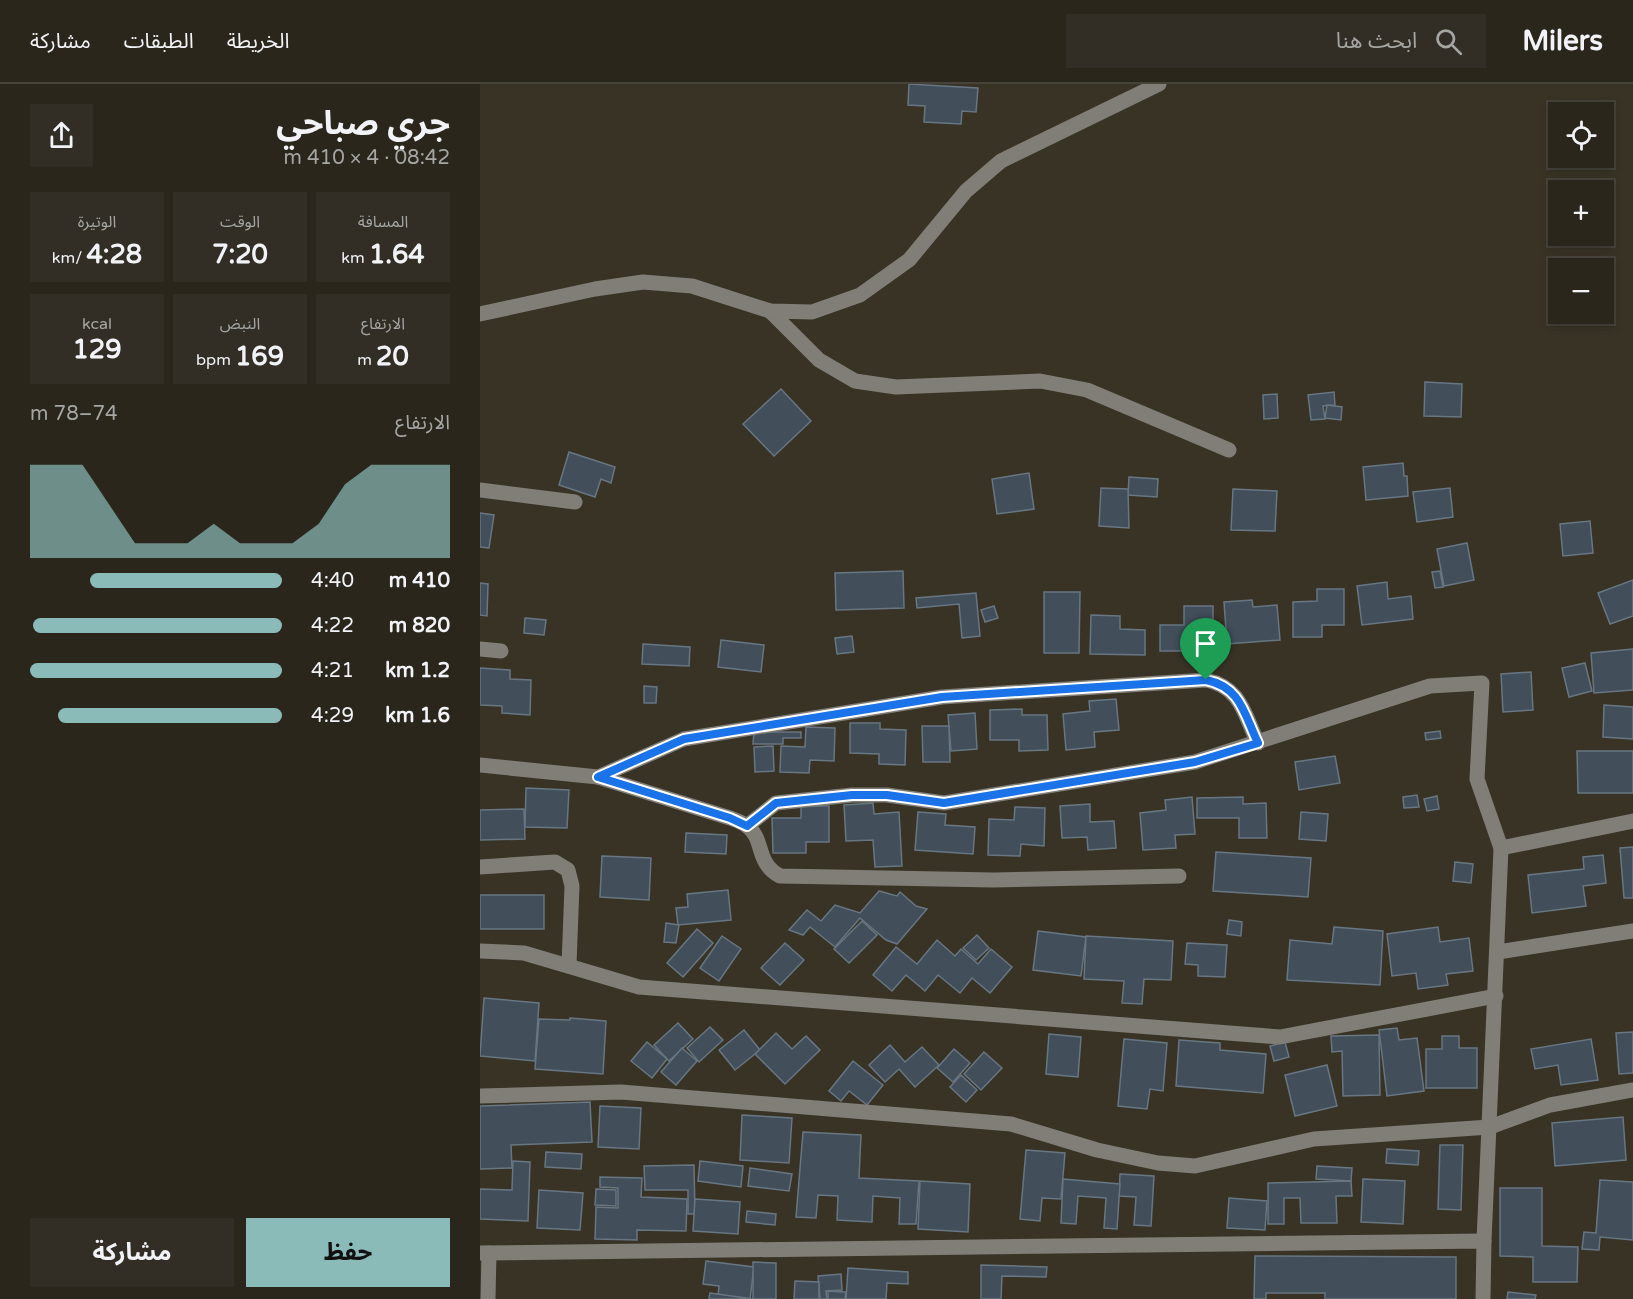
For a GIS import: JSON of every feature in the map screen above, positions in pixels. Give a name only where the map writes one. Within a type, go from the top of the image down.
[{"type":"street","points":[[480,314],[595,289],[643,282],[692,286],[770,311],[812,312],[860,295],[909,260],[966,191],[1001,161],[1160,84]]},
{"type":"street","points":[[770,311],[819,360],[855,381],[896,387],[1040,381],[1087,390],[1229,450]]},
{"type":"street","points":[[480,490],[575,502]]},
{"type":"street","points":[[480,649],[501,651]]},
{"type":"street","points":[[598,777],[684,739],[942,697],[1206,680],[1223,684],[1235,694],[1258,743]]},
{"type":"street","points":[[747,826],[776,803],[852,795],[887,795],[944,803],[1195,762],[1430,686],[1482,683],[1477,779],[1501,848],[1483,1299]]},
{"type":"street","points":[[480,765],[598,777],[730,818],[747,826],[754,834],[764,862],[770,870],[780,876],[993,880],[1179,876]]},
{"type":"street","points":[[1501,848],[1633,820]]},
{"type":"street","points":[[480,867],[555,861],[568,870],[572,886],[569,965]]},
{"type":"street","points":[[1498,952],[1633,931]]},
{"type":"street","points":[[480,951],[524,953],[639,987],[1280,1036],[1496,996]]},
{"type":"street","points":[[480,1096],[621,1092],[1011,1124],[1097,1150],[1158,1162],[1195,1166],[1314,1139],[1490,1127],[1550,1105],[1633,1090]]},
{"type":"street","points":[[488,1299],[484,1253],[1484,1241]]},
{"type":"building","points":[[909,84],[978,88],[976,112],[962,111],[961,124],[924,122],[925,106],[908,105]]},
{"type":"building","points":[[1425,382],[1462,384],[1461,417],[1424,416]]},
{"type":"building","points":[[781,389],[811,421],[774,456],[743,424]]},
{"type":"building","points":[[1334,392],[1335,405],[1323,406],[1325,419],[1311,420],[1308,395]]},
{"type":"building","points":[[1277,394],[1278,418],[1264,419],[1263,395]]},
{"type":"building","points":[[1327,405],[1342,407],[1341,420],[1325,418]]},
{"type":"building","points":[[569,452],[615,467],[611,483],[601,479],[595,497],[559,485]]},
{"type":"building","points":[[1403,463],[1404,476],[1407,476],[1408,496],[1366,500],[1363,467]]},
{"type":"building","points":[[1029,473],[1034,509],[997,514],[992,479]]},
{"type":"building","points":[[1129,477],[1158,479],[1157,497],[1128,495]]},
{"type":"building","points":[[1101,488],[1128,489],[1129,528],[1099,526]]},
{"type":"building","points":[[1450,488],[1453,517],[1417,522],[1413,492]]},
{"type":"building","points":[[1233,489],[1277,491],[1275,531],[1231,530]]},
{"type":"building","points":[[480,513],[494,515],[489,548],[480,547]]},
{"type":"building","points":[[1590,521],[1593,553],[1563,556],[1560,524]]},
{"type":"building","points":[[1467,543],[1474,580],[1444,586],[1437,549]]},
{"type":"building","points":[[903,571],[904,608],[836,610],[835,573]]},
{"type":"building","points":[[1440,571],[1443,587],[1435,588],[1432,572]]},
{"type":"building","points":[[1633,580],[1633,616],[1610,624],[1598,593]]},
{"type":"building","points":[[1387,582],[1388,599],[1411,596],[1413,619],[1362,625],[1357,586]]},
{"type":"building","points":[[480,583],[488,584],[487,616],[480,615]]},
{"type":"building","points":[[1317,589],[1344,589],[1344,625],[1322,625],[1322,637],[1293,637],[1293,602],[1317,601]]},
{"type":"building","points":[[1044,592],[1080,592],[1079,653],[1044,653]]},
{"type":"building","points":[[976,593],[980,636],[962,638],[959,604],[917,608],[916,598]]},
{"type":"building","points":[[1252,600],[1253,607],[1277,605],[1280,640],[1227,644],[1224,602]]},
{"type":"building","points":[[994,606],[998,618],[985,622],[981,610]]},
{"type":"building","points":[[1184,606],[1213,606],[1213,642],[1192,642],[1192,651],[1160,651],[1160,625],[1184,625]]},
{"type":"building","points":[[1091,615],[1120,616],[1120,629],[1145,630],[1145,655],[1090,654]]},
{"type":"building","points":[[525,618],[546,620],[544,635],[524,633]]},
{"type":"building","points":[[852,636],[854,652],[837,654],[835,638]]},
{"type":"building","points":[[721,640],[764,645],[761,672],[718,667]]},
{"type":"building","points":[[643,644],[690,647],[689,666],[642,664]]},
{"type":"building","points":[[1633,649],[1633,690],[1594,693],[1591,653]]},
{"type":"building","points":[[1585,663],[1592,691],[1569,697],[1562,668]]},
{"type":"building","points":[[480,668],[510,670],[510,679],[531,680],[530,715],[502,713],[502,706],[480,705]]},
{"type":"building","points":[[1531,672],[1533,710],[1503,712],[1501,674]]},
{"type":"building","points":[[644,686],[657,687],[656,703],[644,703]]},
{"type":"building","points":[[1116,699],[1119,730],[1094,732],[1095,747],[1066,750],[1063,714],[1090,711],[1089,701]]},
{"type":"building","points":[[1604,705],[1633,707],[1633,739],[1603,737]]},
{"type":"building","points":[[1022,709],[1022,715],[1047,715],[1048,750],[1019,751],[1019,740],[990,740],[990,710]]},
{"type":"building","points":[[975,713],[977,749],[951,751],[948,715]]},
{"type":"building","points":[[850,723],[880,723],[880,729],[906,730],[905,765],[879,764],[879,754],[850,753]]},
{"type":"building","points":[[922,726],[949,726],[950,762],[923,762]]},
{"type":"building","points":[[806,727],[835,728],[834,761],[810,760],[809,773],[780,772],[781,746],[805,747]]},
{"type":"building","points":[[1440,731],[1441,738],[1426,740],[1425,733]]},
{"type":"building","points":[[754,732],[801,732],[801,738],[783,738],[783,744],[753,744]]},
{"type":"building","points":[[773,746],[774,771],[755,772],[754,747]]},
{"type":"building","points":[[1577,751],[1633,751],[1633,793],[1578,793]]},
{"type":"building","points":[[1335,756],[1340,783],[1299,790],[1295,762]]},
{"type":"building","points":[[526,788],[569,790],[567,828],[525,827]]},
{"type":"building","points":[[1417,795],[1419,807],[1404,808],[1403,797]]},
{"type":"building","points":[[1437,796],[1439,809],[1427,811],[1424,799]]},
{"type":"building","points":[[1192,797],[1195,834],[1175,835],[1176,848],[1143,850],[1140,813],[1166,810],[1165,800]]},
{"type":"building","points":[[1243,797],[1243,804],[1266,803],[1267,838],[1239,838],[1239,818],[1197,818],[1197,798]]},
{"type":"building","points":[[873,803],[874,814],[899,812],[902,866],[875,867],[873,840],[846,841],[844,805]]},
{"type":"building","points":[[1090,804],[1090,822],[1114,821],[1116,848],[1088,850],[1087,837],[1062,838],[1060,806]]},
{"type":"building","points":[[801,806],[829,806],[829,842],[806,842],[806,853],[773,853],[772,818],[801,818]]},
{"type":"building","points":[[1015,807],[1045,808],[1044,846],[1021,844],[1020,856],[988,855],[989,819],[1014,820]]},
{"type":"building","points":[[524,809],[525,839],[480,840],[480,810]]},
{"type":"building","points":[[918,812],[946,814],[945,825],[975,827],[973,854],[915,850]]},
{"type":"building","points":[[1301,812],[1328,814],[1326,841],[1299,839]]},
{"type":"building","points":[[686,833],[727,835],[726,854],[685,852]]},
{"type":"building","points":[[1633,847],[1633,898],[1624,898],[1620,848]]},
{"type":"building","points":[[1216,852],[1311,858],[1308,897],[1213,891]]},
{"type":"building","points":[[1603,855],[1606,883],[1583,886],[1586,906],[1532,913],[1528,875],[1584,869],[1583,857]]},
{"type":"building","points":[[602,856],[651,858],[649,900],[600,897]]},
{"type":"building","points":[[1455,862],[1473,864],[1471,883],[1453,881]]},
{"type":"building","points":[[728,890],[731,920],[678,925],[676,908],[688,907],[687,894]]},
{"type":"building","points":[[879,891],[897,896],[900,892],[916,906],[927,909],[897,944],[886,940],[860,918],[835,947],[810,927],[803,935],[789,930],[807,910],[821,921],[835,905],[860,913]]},
{"type":"building","points":[[480,895],[544,895],[544,929],[480,929]]},
{"type":"building","points":[[1229,920],[1242,922],[1241,936],[1227,934]]},
{"type":"building","points":[[862,921],[877,935],[849,963],[834,949]]},
{"type":"building","points":[[666,923],[679,925],[676,943],[664,942]]},
{"type":"building","points":[[1334,927],[1383,931],[1380,985],[1287,980],[1290,940],[1332,944]]},
{"type":"building","points":[[1438,927],[1440,942],[1469,938],[1473,971],[1446,974],[1448,985],[1418,989],[1416,973],[1392,976],[1387,934]]},
{"type":"building","points":[[697,929],[713,943],[683,977],[667,963]]},
{"type":"building","points":[[1038,931],[1086,937],[1081,976],[1033,970]]},
{"type":"building","points":[[977,935],[989,948],[976,960],[963,948]]},
{"type":"building","points":[[722,936],[741,949],[719,981],[700,968]]},
{"type":"building","points":[[1086,936],[1173,941],[1171,980],[1144,979],[1142,1004],[1122,1003],[1124,981],[1084,979]]},
{"type":"building","points":[[937,940],[955,956],[961,949],[978,964],[991,949],[1012,967],[990,993],[972,978],[960,993],[938,975],[925,991],[906,975],[892,991],[873,975],[896,947],[917,964]]},
{"type":"building","points":[[785,943],[804,960],[780,985],[761,968]]},
{"type":"building","points":[[1187,943],[1227,945],[1225,977],[1198,976],[1198,965],[1185,964]]},
{"type":"building","points":[[484,998],[539,1003],[535,1061],[480,1056]]},
{"type":"building","points":[[570,1018],[606,1021],[603,1074],[535,1069],[539,1019],[570,1020]]},
{"type":"building","points":[[678,1023],[693,1039],[669,1061],[654,1045]]},
{"type":"building","points":[[710,1027],[723,1040],[699,1062],[687,1048]]},
{"type":"building","points":[[1397,1028],[1399,1040],[1417,1038],[1424,1091],[1387,1096],[1379,1030]]},
{"type":"building","points":[[744,1030],[760,1050],[735,1070],[719,1050]]},
{"type":"building","points":[[1633,1032],[1633,1073],[1619,1074],[1616,1033]]},
{"type":"building","points":[[776,1033],[792,1049],[806,1036],[820,1050],[785,1084],[755,1054]]},
{"type":"building","points":[[1049,1034],[1081,1037],[1078,1077],[1046,1074]]},
{"type":"building","points":[[1379,1035],[1380,1095],[1343,1096],[1342,1051],[1332,1052],[1331,1036]]},
{"type":"building","points":[[1442,1036],[1459,1036],[1459,1048],[1477,1048],[1477,1088],[1426,1088],[1426,1049],[1442,1049]]},
{"type":"building","points":[[1124,1039],[1167,1043],[1163,1091],[1150,1089],[1147,1109],[1118,1106]]},
{"type":"building","points":[[1591,1039],[1598,1080],[1561,1085],[1558,1065],[1535,1069],[1531,1049]]},
{"type":"building","points":[[1179,1040],[1220,1043],[1220,1050],[1266,1054],[1263,1093],[1176,1086]]},
{"type":"building","points":[[647,1042],[667,1059],[652,1078],[631,1061]]},
{"type":"building","points":[[1285,1042],[1289,1057],[1274,1061],[1270,1046]]},
{"type":"building","points":[[890,1045],[905,1062],[922,1047],[939,1065],[915,1087],[899,1069],[885,1082],[869,1065]]},
{"type":"building","points":[[682,1048],[697,1061],[676,1085],[661,1072]]},
{"type":"building","points":[[954,1049],[970,1063],[953,1082],[937,1068]]},
{"type":"building","points":[[984,1052],[1002,1068],[981,1090],[964,1074]]},
{"type":"building","points":[[853,1061],[883,1085],[867,1105],[849,1091],[841,1101],[829,1091]]},
{"type":"building","points":[[1327,1065],[1337,1106],[1295,1116],[1285,1075]]},
{"type":"building","points":[[961,1075],[977,1090],[966,1102],[950,1087]]},
{"type":"building","points":[[590,1102],[592,1142],[511,1145],[512,1168],[480,1169],[480,1106]]},
{"type":"building","points":[[600,1106],[641,1108],[639,1149],[598,1147]]},
{"type":"building","points":[[742,1115],[792,1118],[789,1163],[740,1160]]},
{"type":"building","points":[[1623,1117],[1626,1160],[1555,1166],[1552,1123]]},
{"type":"building","points":[[803,1132],[861,1135],[859,1178],[919,1181],[916,1224],[899,1224],[900,1198],[873,1196],[872,1222],[837,1220],[838,1196],[818,1195],[816,1218],[796,1217]]},
{"type":"building","points":[[1440,1145],[1463,1145],[1461,1210],[1438,1209]]},
{"type":"building","points":[[1387,1149],[1419,1151],[1418,1165],[1386,1163]]},
{"type":"building","points":[[1026,1150],[1065,1153],[1061,1199],[1042,1198],[1040,1221],[1020,1219]]},
{"type":"building","points":[[546,1152],[582,1154],[581,1169],[545,1167]]},
{"type":"building","points":[[513,1161],[530,1162],[528,1221],[480,1219],[480,1189],[512,1190]]},
{"type":"building","points":[[700,1161],[743,1166],[741,1187],[698,1181]]},
{"type":"building","points":[[694,1165],[695,1214],[688,1214],[688,1190],[645,1190],[644,1166]]},
{"type":"building","points":[[1317,1166],[1352,1168],[1351,1181],[1316,1179]]},
{"type":"building","points":[[750,1168],[792,1174],[789,1191],[748,1186]]},
{"type":"building","points":[[1120,1174],[1154,1176],[1151,1226],[1134,1225],[1136,1197],[1119,1196]]},
{"type":"building","points":[[600,1177],[642,1178],[641,1197],[687,1199],[686,1231],[637,1230],[637,1240],[595,1239],[596,1207],[618,1208],[618,1188],[600,1187]]},
{"type":"building","points":[[1063,1179],[1120,1184],[1117,1229],[1104,1228],[1106,1198],[1078,1196],[1076,1224],[1061,1223]]},
{"type":"building","points":[[1363,1179],[1405,1181],[1403,1224],[1361,1222]]},
{"type":"building","points":[[1600,1180],[1633,1182],[1633,1240],[1600,1237],[1599,1250],[1582,1249],[1584,1232],[1596,1233]]},
{"type":"building","points":[[920,1181],[970,1184],[968,1232],[918,1229]]},
{"type":"building","points":[[1351,1181],[1352,1196],[1336,1196],[1337,1223],[1301,1223],[1300,1198],[1284,1198],[1284,1224],[1268,1224],[1268,1183]]},
{"type":"building","points":[[1500,1188],[1542,1188],[1542,1246],[1578,1247],[1577,1282],[1533,1282],[1533,1257],[1500,1256]]},
{"type":"building","points":[[596,1189],[616,1190],[616,1206],[595,1205]]},
{"type":"building","points":[[539,1190],[583,1193],[580,1230],[537,1228]]},
{"type":"building","points":[[1229,1198],[1267,1201],[1265,1230],[1227,1228]]},
{"type":"building","points":[[695,1199],[740,1202],[738,1234],[693,1231]]},
{"type":"building","points":[[747,1211],[776,1214],[775,1225],[746,1222]]},
{"type":"building","points":[[1255,1256],[1456,1257],[1456,1299],[1325,1299],[1325,1293],[1266,1293],[1266,1299],[1254,1299]]},
{"type":"building","points":[[706,1261],[754,1267],[750,1299],[718,1295],[719,1286],[703,1284]]},
{"type":"building","points":[[753,1262],[776,1263],[776,1299],[753,1299]]},
{"type":"building","points":[[981,1265],[1047,1267],[1046,1277],[1002,1276],[1001,1299],[981,1299]]},
{"type":"building","points":[[848,1268],[908,1272],[908,1284],[887,1283],[886,1299],[846,1299]]},
{"type":"building","points":[[841,1274],[842,1290],[826,1291],[827,1299],[820,1299],[818,1276]]},
{"type":"building","points":[[795,1281],[819,1282],[819,1299],[794,1299]]},
{"type":"building","points":[[828,1291],[846,1292],[845,1299],[828,1299]]},
{"type":"building","points":[[1508,1292],[1536,1295],[1535,1299],[1507,1299]]},
{"type":"building","points":[[710,1293],[753,1299],[709,1299]]},
{"type":"route","points":[[1206,680],[1223,684],[1235,694],[1258,743],[1195,762],[944,803],[887,795],[852,795],[776,803],[747,826],[730,818],[598,777],[684,739],[942,697],[1206,680]]}]
